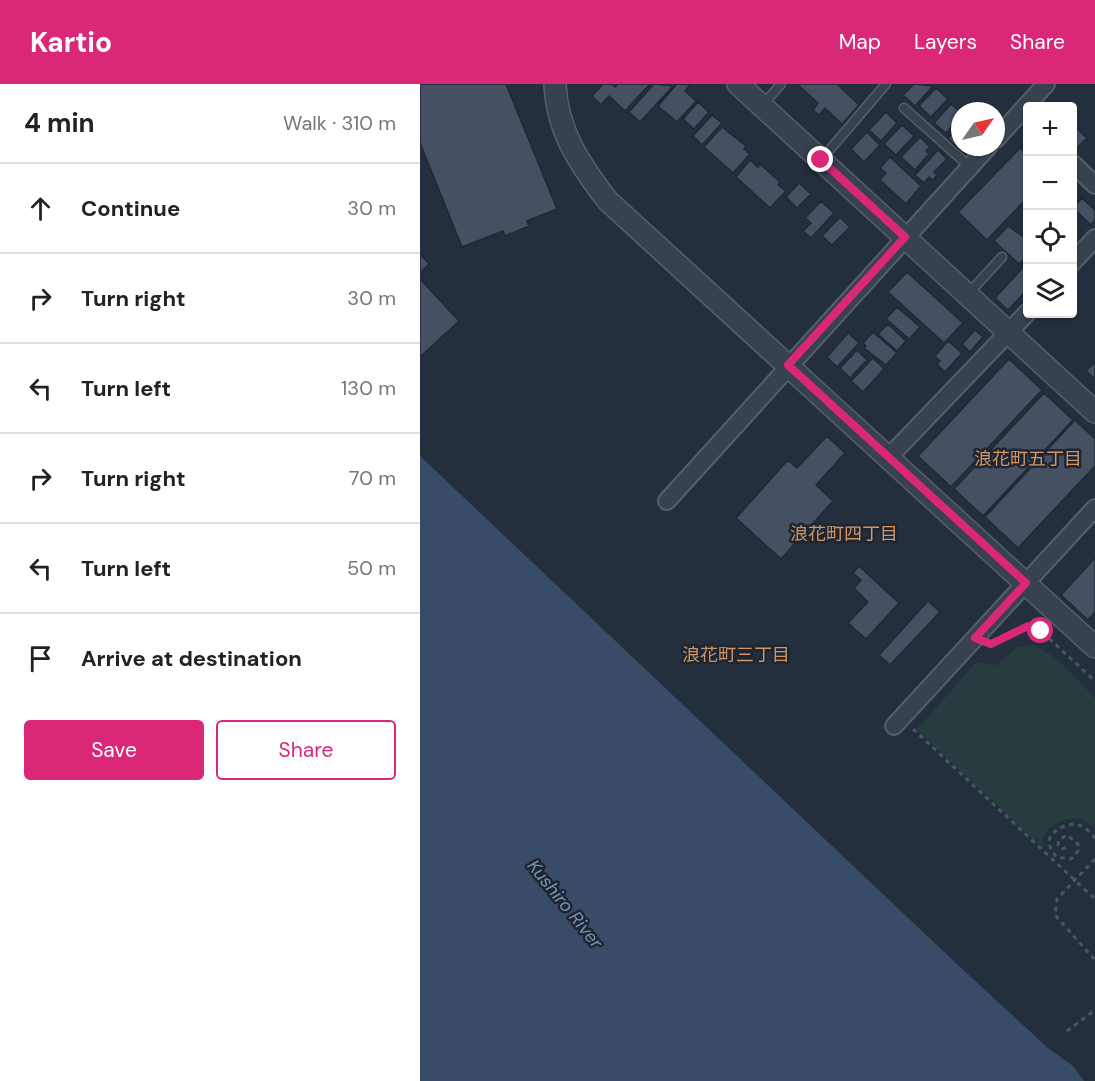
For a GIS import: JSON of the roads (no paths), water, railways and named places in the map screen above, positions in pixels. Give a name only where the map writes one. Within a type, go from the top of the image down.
[{"type":"street","points":[[555,84],[564,130],[579,163],[608,201],[1095,647]]},
{"type":"street","points":[[738,84],[1095,412]]},
{"type":"street","points":[[1033,102],[1046,84]]},
{"type":"street","points":[[1005,131],[1023,116]]},
{"type":"street","points":[[668,501],[788,365],[980,156]]},
{"type":"street","points":[[1077,168],[1095,185]]},
{"type":"street","points":[[1077,258],[1095,238]]},
{"type":"street","points":[[889,458],[1023,318]]},
{"type":"street","points":[[897,722],[1095,508]]},
{"type":"lane","points":[[762,106],[781,84]]},
{"type":"lane","points":[[821,160],[886,84]]},
{"type":"lane","points":[[904,108],[970,167]]},
{"type":"lane","points":[[967,295],[1002,257]]},
{"type":"water","name":"Kushiro River","points":[[420,456],[960,967],[1048,1048],[1073,1066],[1084,1081],[420,1081]]},
{"type":"district","name":"浪花町五丁目","points":[[1028,459]]},
{"type":"district","name":"浪花町四丁目","points":[[844,534]]},
{"type":"district","name":"浪花町三丁目","points":[[736,655]]}]
